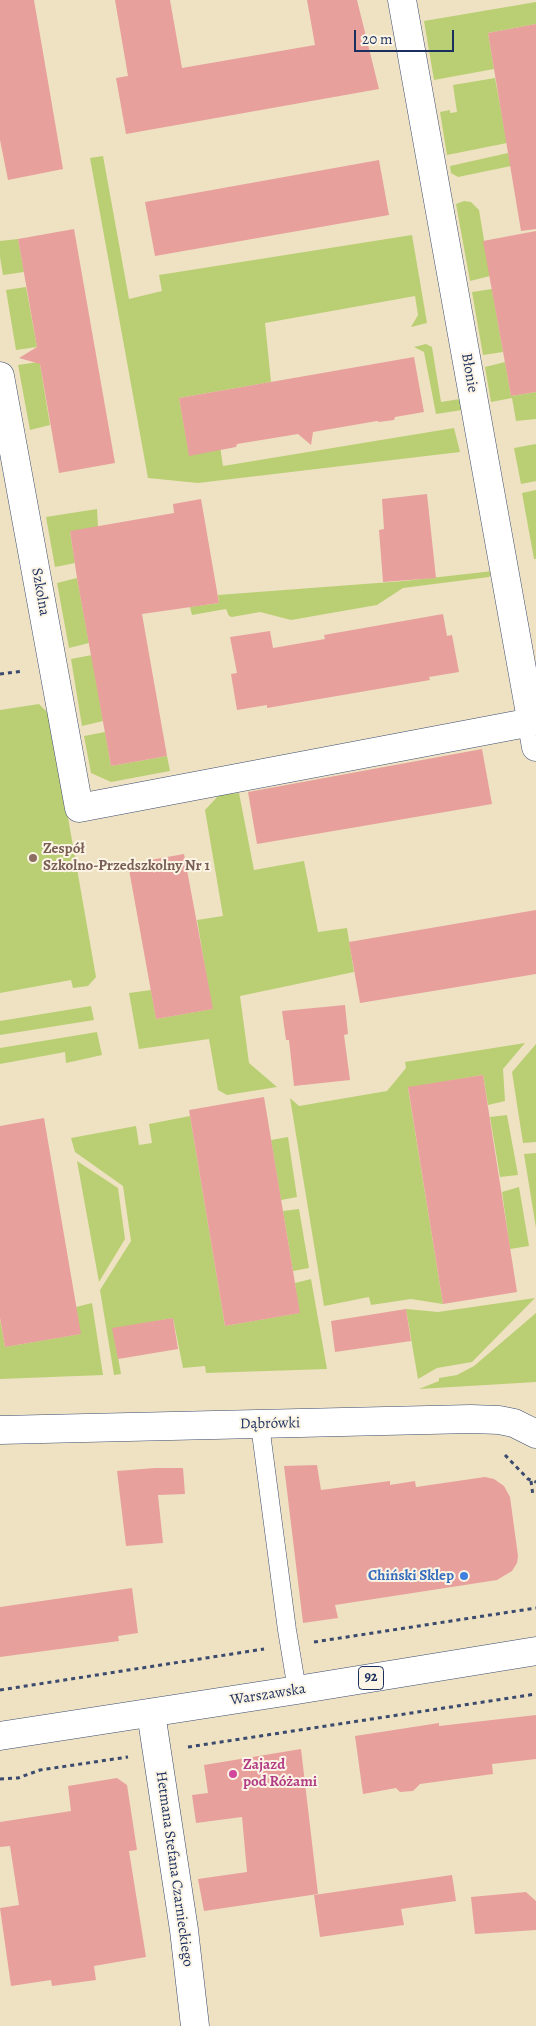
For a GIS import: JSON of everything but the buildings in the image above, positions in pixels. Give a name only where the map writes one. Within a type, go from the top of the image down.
[{"type":"street","name":"Błonie","points":[[402,0],[534,734]]},
{"type":"street","name":"Szkolna","points":[[0,376],[79,808],[534,734]]},
{"type":"street","name":"Dąbrówki","points":[[0,1430],[471,1419],[499,1420],[533,1427]]},
{"type":"street","name":"Warszawska","points":[[0,1736],[536,1651]]},
{"type":"street","name":"Hetmana Stefana Czarnieckiego","points":[[151,1713],[184,1930],[195,2026]]},
{"type":"lane","points":[[260,1424],[287,1630],[297,1690]]},
{"type":"path","points":[[533,1496],[531,1480],[536,1482]]},
{"type":"path","points":[[201,1745],[536,1694]]},
{"type":"path","points":[[0,1779],[18,1778],[40,1770],[116,1758]]},
{"type":"green space","points":[[536,2],[536,24],[488,33],[494,69],[434,80],[424,21]]},
{"type":"green space","points":[[495,78],[507,143],[447,155],[440,112],[450,110],[450,113],[457,112],[453,85]]},
{"type":"green space","points":[[508,153],[511,166],[458,177],[451,173],[450,166]]},
{"type":"green space","points":[[103,156],[129,299],[162,291],[159,275],[412,235],[427,323],[411,327],[418,315],[415,296],[265,323],[271,382],[179,398],[189,453],[220,446],[223,466],[454,428],[460,452],[198,483],[148,478],[90,158]]},
{"type":"green space","points":[[464,201],[471,202],[479,210],[490,276],[470,281],[456,204]]},
{"type":"green space","points":[[18,239],[24,272],[3,275],[0,241]]},
{"type":"green space","points":[[26,287],[37,347],[16,350],[6,290]]},
{"type":"green space","points":[[492,289],[503,352],[483,355],[472,292]]},
{"type":"green space","points":[[426,344],[432,347],[441,402],[466,398],[469,409],[436,414],[424,352],[414,347]]},
{"type":"green space","points":[[38,362],[40,364],[50,425],[30,430],[18,365]]},
{"type":"green space","points":[[505,362],[511,396],[536,392],[536,419],[516,421],[512,398],[491,402],[485,367]]},
{"type":"green space","points":[[536,444],[536,481],[521,484],[514,448]]},
{"type":"green space","points":[[536,490],[536,559],[534,559],[522,493]]},
{"type":"green space","points":[[97,509],[98,527],[70,532],[75,563],[55,567],[46,517]]},
{"type":"green space","points":[[493,571],[489,577],[403,588],[377,605],[291,620],[260,612],[232,617],[229,616],[226,609],[192,615],[190,607],[219,603],[218,595],[404,581]]},
{"type":"green space","points":[[77,578],[89,643],[69,648],[57,583]]},
{"type":"green space","points":[[92,655],[103,721],[82,726],[71,659]]},
{"type":"green space","name":"Zespół Szkolno-Przedszkolny Nr 1","points":[[39,704],[50,715],[96,977],[88,986],[73,988],[71,980],[0,993],[0,710]]},
{"type":"green space","points":[[105,732],[111,766],[167,756],[170,771],[111,782],[91,773],[84,736]]},
{"type":"green space","points":[[239,793],[254,870],[304,861],[318,932],[347,928],[354,972],[240,996],[249,1063],[277,1087],[227,1095],[218,1090],[209,1039],[139,1049],[129,993],[151,990],[156,1019],[212,1009],[197,920],[223,916],[205,810],[219,795]]},
{"type":"green space","points":[[91,1006],[94,1020],[0,1035],[0,1021]]},
{"type":"green space","points":[[97,1032],[102,1055],[66,1063],[65,1052],[0,1064],[0,1048]]},
{"type":"green space","points":[[525,1043],[503,1069],[505,1101],[488,1105],[483,1075],[408,1088],[443,1304],[411,1299],[371,1305],[369,1297],[324,1306],[290,1098],[299,1106],[387,1091],[406,1068],[405,1062]]},
{"type":"green space","points":[[536,1044],[536,1142],[523,1143],[512,1072]]},
{"type":"green space","points":[[507,1115],[518,1175],[500,1177],[490,1117]]},
{"type":"green space","points":[[190,1116],[225,1326],[299,1313],[295,1283],[311,1279],[327,1369],[206,1373],[205,1366],[183,1368],[173,1318],[113,1329],[121,1374],[114,1375],[100,1290],[131,1241],[123,1186],[75,1152],[71,1138],[136,1126],[139,1145],[152,1143],[149,1124]]},
{"type":"green space","points":[[288,1137],[297,1197],[281,1200],[271,1140]]},
{"type":"green space","points":[[536,1153],[536,1228],[524,1154]]},
{"type":"green space","points":[[77,1161],[118,1188],[125,1239],[99,1282]]},
{"type":"green space","points":[[519,1187],[529,1246],[510,1249],[502,1192]]},
{"type":"green space","points":[[299,1209],[309,1268],[293,1271],[283,1211]]},
{"type":"green space","points":[[535,1298],[472,1362],[437,1368],[418,1379],[406,1309],[438,1312]]},
{"type":"green space","points":[[92,1303],[103,1375],[0,1379],[0,1319],[5,1347],[80,1334],[76,1307]]},
{"type":"green space","points":[[536,1313],[536,1382],[419,1389],[439,1381],[439,1378],[457,1375],[474,1366]]},
{"type":"place","name":"Zespół Szkolno-Przedszkolny Nr 1","points":[[33,858]]},
{"type":"place","name":"Chiński Sklep","points":[[464,1576]]},
{"type":"place","name":"Zajazd pod Różami","points":[[233,1774]]}]
